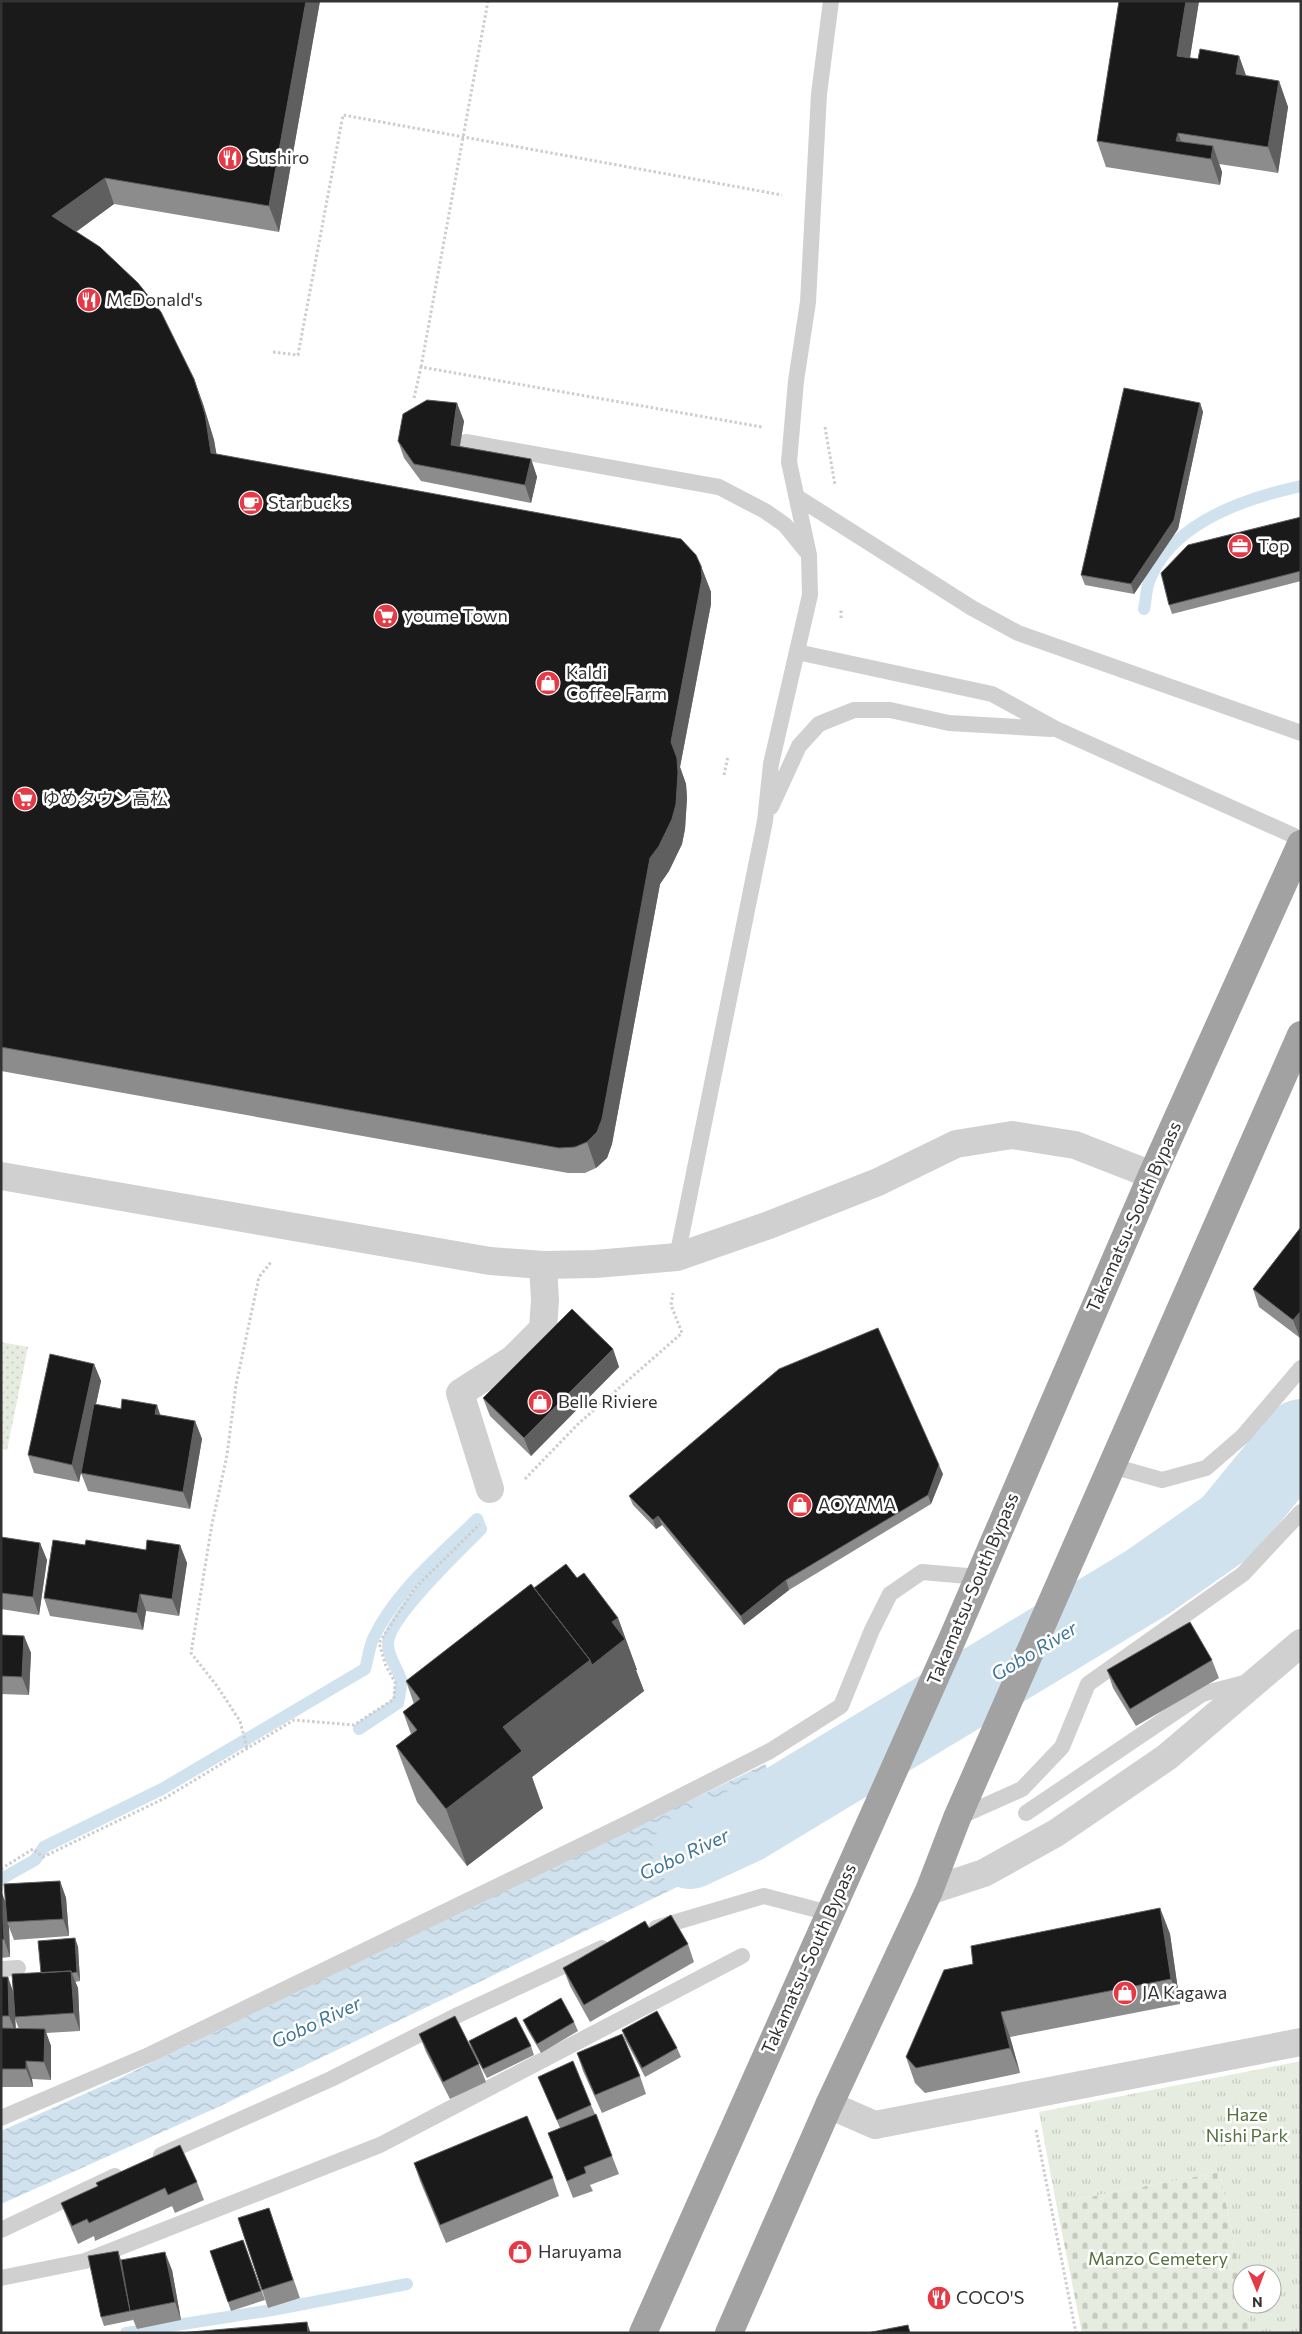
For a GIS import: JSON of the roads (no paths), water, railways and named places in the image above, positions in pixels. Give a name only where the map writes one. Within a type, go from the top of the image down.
[{"type":"highway","name":"Takamatsu-South Bypass","points":[[643,2333],[980,1577],[1152,1175],[1301,844]]},
{"type":"highway","points":[[729,2333],[829,2105],[929,1891],[957,1818],[1301,1036]]},
{"type":"street","points":[[1,1176],[490,1261],[543,1265],[625,1263],[677,1257],[769,1225],[878,1182],[956,1144],[1012,1135],[1075,1146],[1152,1175]]},
{"type":"street","points":[[490,1489],[460,1393],[513,1359],[543,1329],[546,1300],[543,1265]]},
{"type":"street","points":[[929,1891],[984,1873],[1056,1833],[1167,1758],[1301,1643]]},
{"type":"street","points":[[829,2105],[875,2125],[1301,2042]]},
{"type":"lane","points":[[677,1257],[765,821],[771,764],[810,595],[809,555],[789,462],[790,432],[808,302],[819,94],[831,1]]},
{"type":"lane","points":[[466,442],[719,488],[765,511],[785,525],[809,555]]},
{"type":"lane","points":[[796,497],[972,608],[1018,633],[1301,733]]},
{"type":"lane","points":[[797,652],[992,694],[1056,729],[1229,809],[1301,839]]},
{"type":"lane","points":[[765,821],[799,746],[819,724],[854,710],[890,710],[949,723],[1056,729]]},
{"type":"lane","points":[[1112,1466],[1162,1480],[1206,1468],[1243,1436],[1301,1368]]},
{"type":"lane","points":[[957,1818],[1022,1789],[1062,1747],[1088,1684],[1243,1574],[1301,1512]]},
{"type":"lane","points":[[1,2118],[150,2054],[630,1822],[770,1751],[841,1706],[872,1630],[890,1594],[922,1572],[980,1577]]},
{"type":"lane","points":[[1026,1813],[1202,1694],[1260,1678]]},
{"type":"lane","points":[[642,1932],[764,1896],[829,1913]]},
{"type":"lane","points":[[149,2161],[331,2079],[614,1942]]},
{"type":"lane","points":[[1,2278],[85,2261],[380,2145],[742,1956]]},
{"type":"lane","points":[[1,1969],[18,1968]]},
{"type":"lane","points":[[1,2230],[131,2169]]},
{"type":"water","points":[[765,1764],[795,1827],[696,1878],[216,2108],[1,2204],[1,2131],[118,2079]]},
{"type":"waterway","points":[[1144,609],[1148,585],[1159,561],[1174,544],[1192,529],[1212,516],[1234,506],[1301,486]]},
{"type":"waterway","name":"Gobo River","points":[[690,1851],[746,1825],[1148,1582],[1228,1526],[1301,1437]]},
{"type":"waterway","points":[[1,1879],[35,1860],[44,1847],[162,1789],[365,1669],[373,1639],[393,1605],[420,1574],[477,1519],[481,1529],[412,1602],[399,1618],[391,1633],[388,1649],[401,1680],[398,1703],[359,1729]]},
{"type":"waterway","points":[[126,2333],[272,2310],[407,2284]]},
{"type":"place","name":"Sushiro","points":[[230,158]]},
{"type":"place","name":"McDonald's","points":[[89,300]]},
{"type":"place","name":"Starbucks","points":[[251,503]]},
{"type":"place","name":"Top","points":[[1240,546]]},
{"type":"place","name":"youme Town","points":[[386,616]]},
{"type":"place","name":"Kaldi Coffee Farm","points":[[548,683]]},
{"type":"place","name":"ゆめタウン高松","points":[[25,799]]},
{"type":"place","name":"Belle Riviere","points":[[540,1402]]},
{"type":"place","name":"AOYAMA","points":[[800,1505]]},
{"type":"place","name":"JA Kagawa","points":[[1125,1993]]},
{"type":"place","name":"Haruyama","points":[[520,2252]]},
{"type":"place","name":"COCO'S","points":[[939,2298]]},
{"type":"park label","name":"Haze Nishi Park","points":[[1247,2125]]},
{"type":"park label","name":"Manzo Cemetery","points":[[1158,2259]]}]
